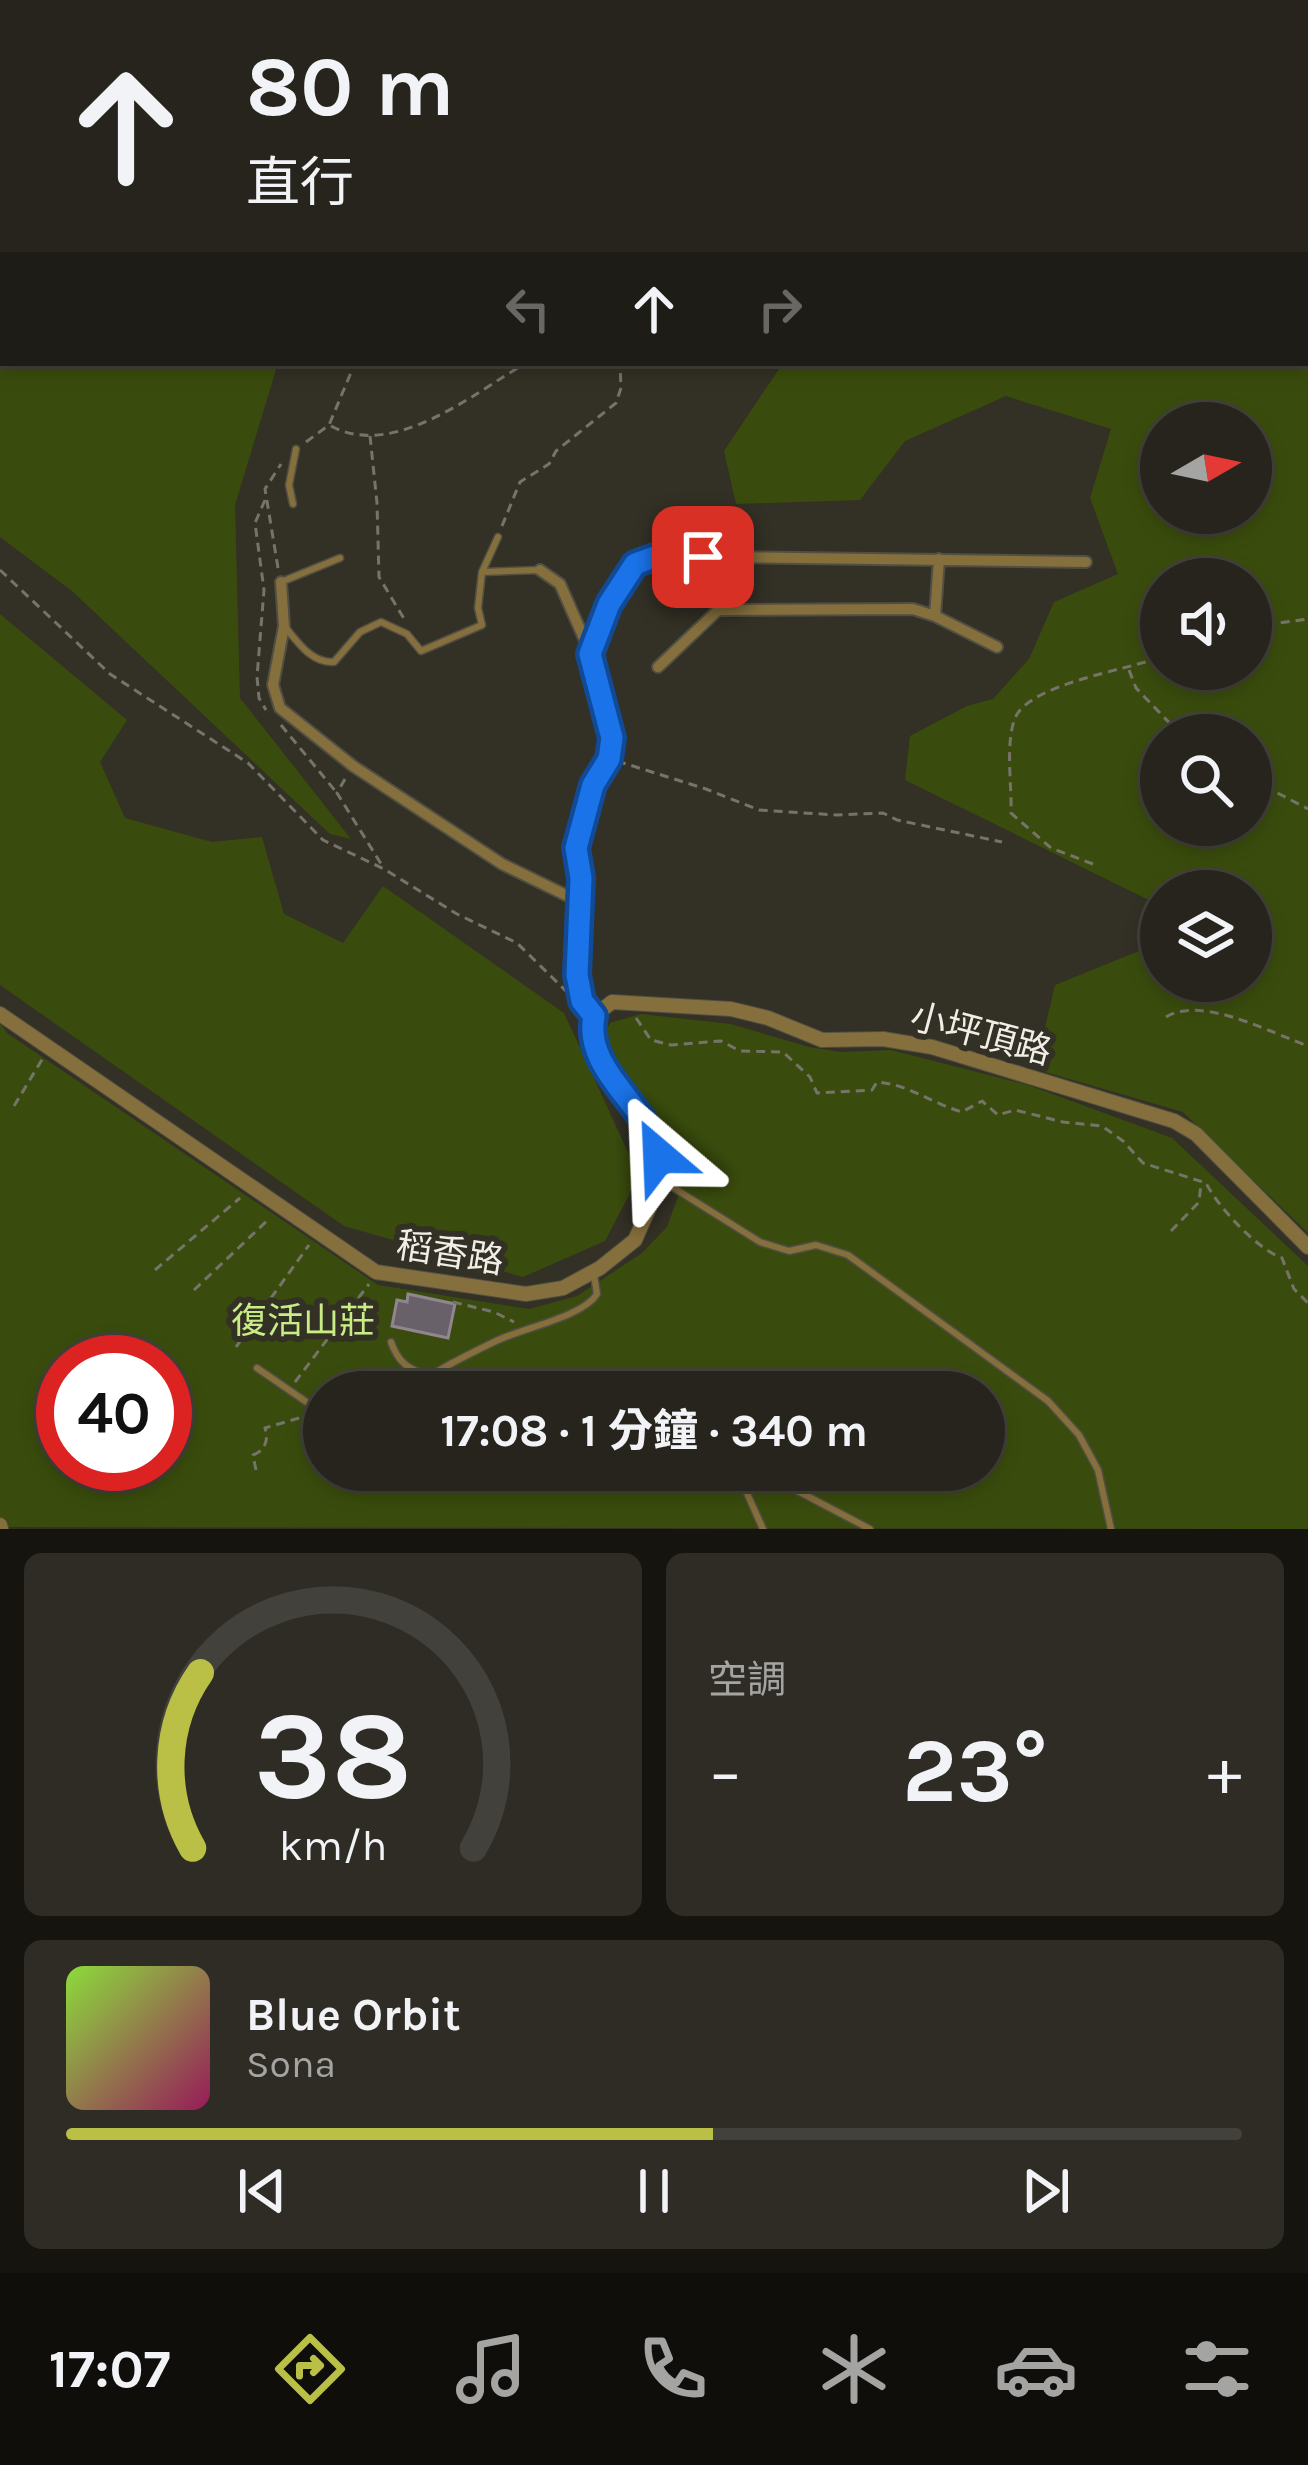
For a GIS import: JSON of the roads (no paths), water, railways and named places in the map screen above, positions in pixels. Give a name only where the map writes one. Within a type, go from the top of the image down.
[{"type":"street","points":[[590,654],[609,604],[635,564],[657,556],[1086,562]]},
{"type":"street","points":[[935,616],[939,560]]},
{"type":"street","points":[[540,570],[560,584],[590,654],[612,738],[609,759],[593,785],[576,848],[581,878],[577,975],[582,1001],[594,1016],[592,1033],[599,1059],[656,1139],[658,1178]]},
{"type":"street","points":[[281,582],[284,626],[273,686],[280,708],[352,766],[502,864],[578,901]]},
{"type":"street","points":[[658,667],[718,610],[913,609],[997,646]]},
{"type":"street","name":"小坪頂路","points":[[594,1016],[602,1006],[625,1002],[731,1009],[822,1040],[883,1039],[932,1047],[1174,1121],[1196,1134],[1308,1246]]},
{"type":"street","name":"稻香路","points":[[0,1014],[376,1272],[526,1294],[563,1288],[594,1272],[634,1240],[658,1178]]},
{"type":"lane","points":[[293,504],[289,485],[296,448]]},
{"type":"lane","points":[[284,626],[305,651],[323,663],[334,662],[360,632],[381,622],[406,634],[421,651],[482,625],[478,608],[482,572],[498,538]]},
{"type":"lane","points":[[281,582],[340,558]]},
{"type":"lane","points":[[482,572],[540,570]]},
{"type":"lane","points":[[658,1178],[760,1242],[789,1251],[816,1245],[848,1255],[1048,1401],[1078,1435],[1098,1470],[1111,1529]]},
{"type":"lane","points":[[437,1371],[594,1301],[594,1272]]},
{"type":"lane","points":[[391,1342],[396,1358],[415,1371]]},
{"type":"lane","points":[[257,1368],[303,1400]]},
{"type":"lane","points":[[763,1529],[746,1491],[757,1482],[775,1479],[870,1529]]},
{"type":"park label","name":"復活山莊","points":[[303,1321]]}]
